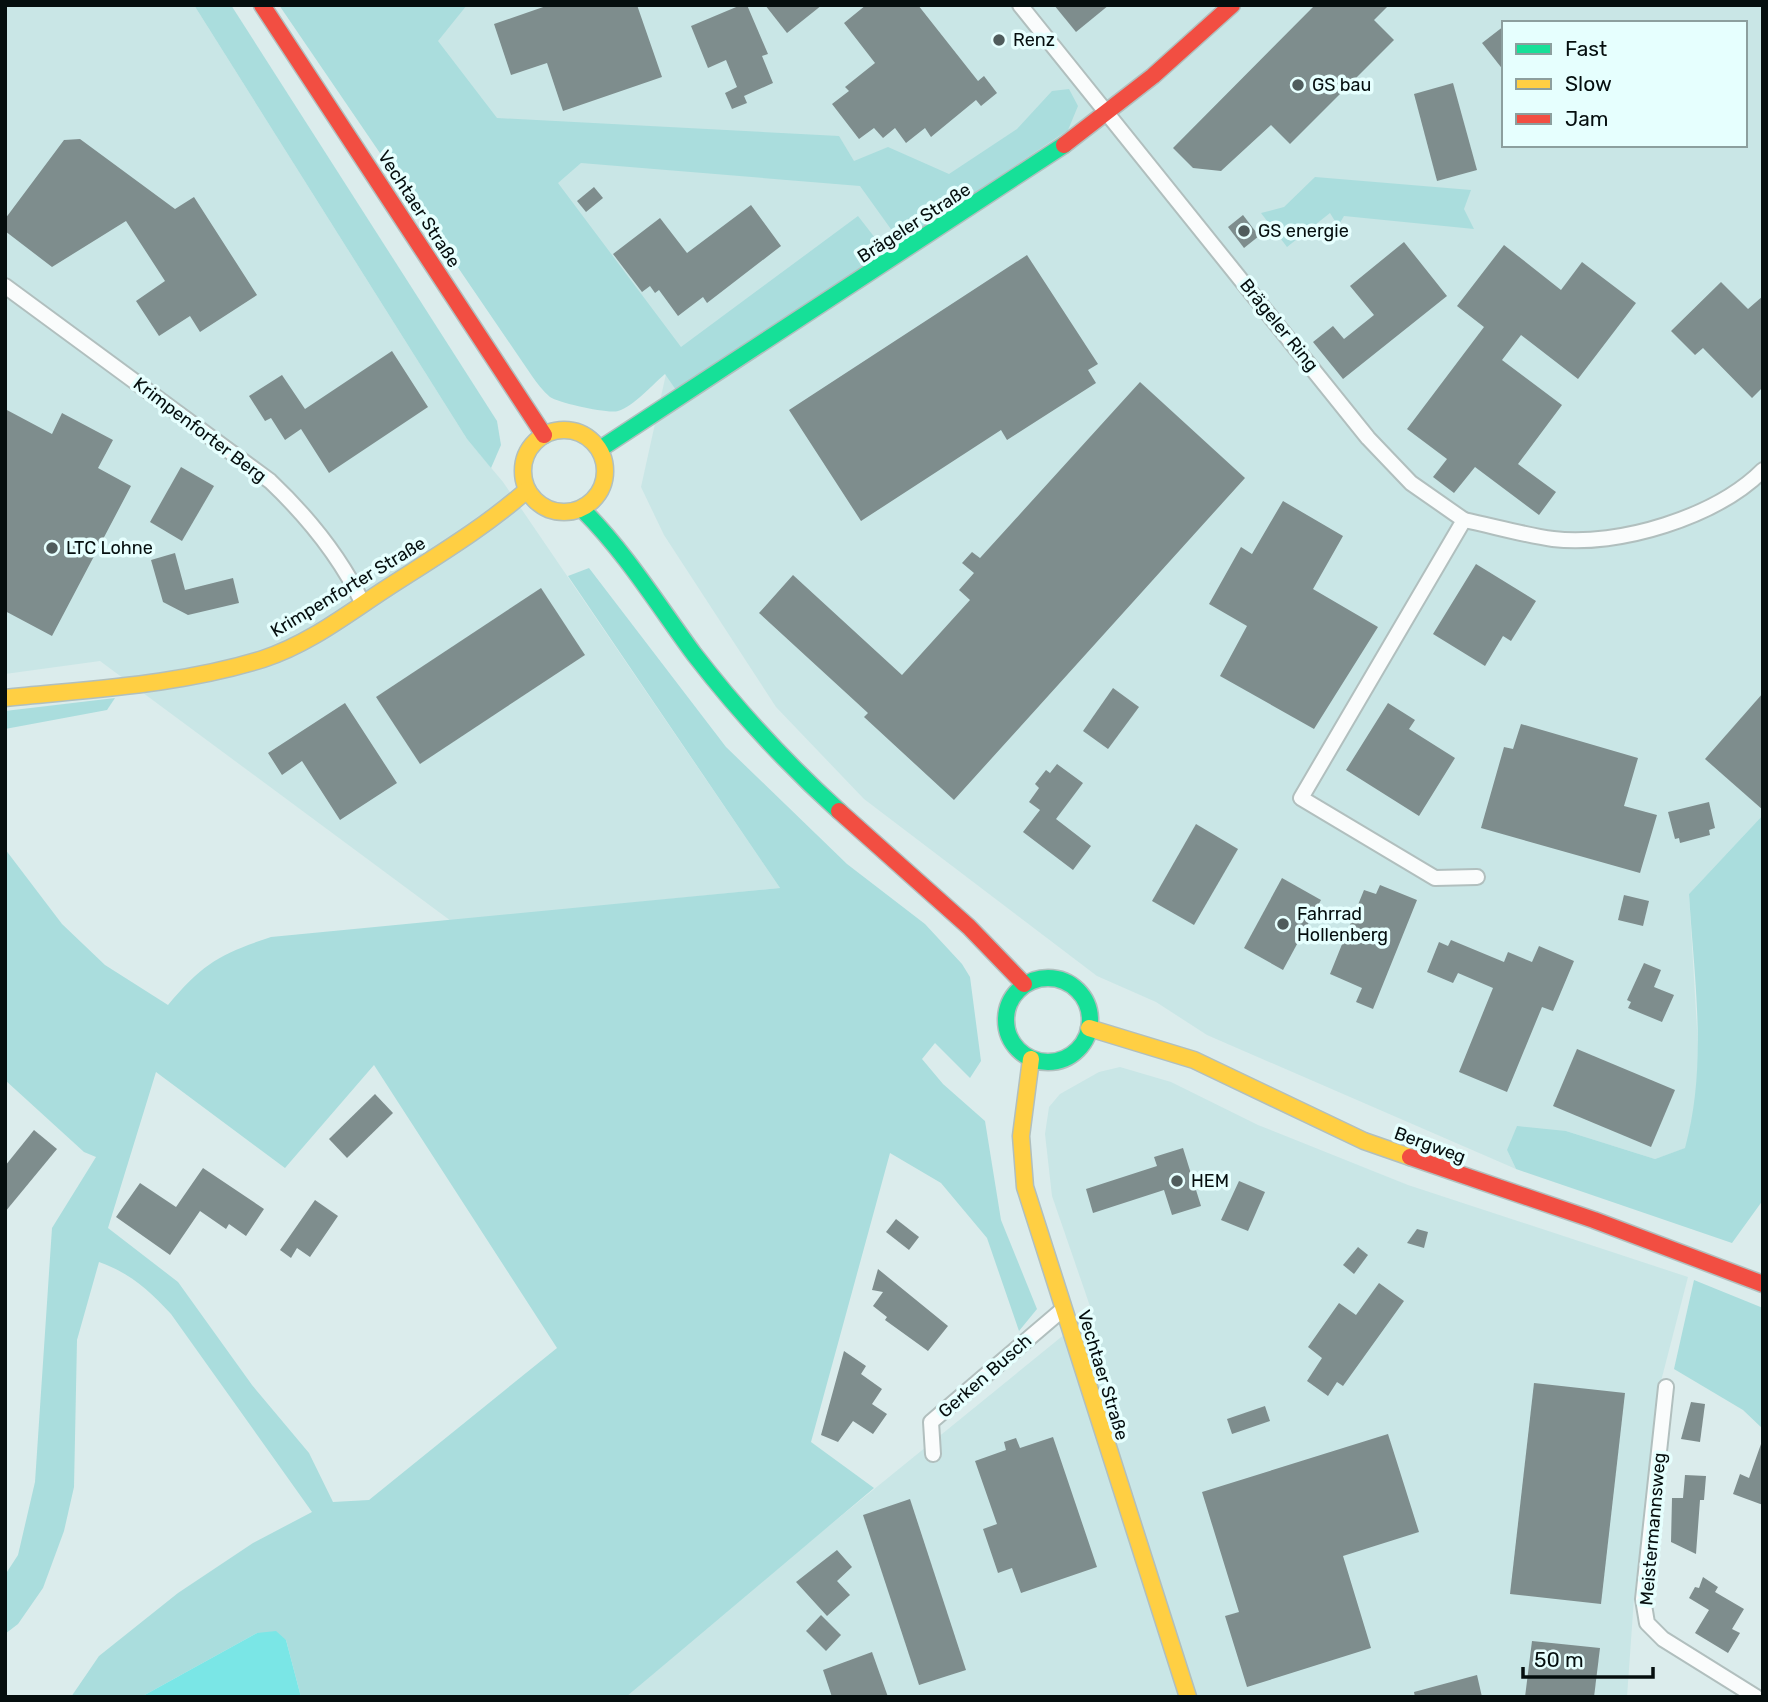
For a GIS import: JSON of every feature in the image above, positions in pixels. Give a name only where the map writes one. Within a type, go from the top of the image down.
[{"type":"main road","name":"Vechtaer Straße","points":[[262,5],[544,435]]},
{"type":"main road","name":"Brägeler Straße","points":[[600,449],[982,202],[1107,116],[1200,37],[1232,5]]},
{"type":"main road","points":[[573,431],[600,449],[605,465],[604,482],[598,495],[583,510],[566,513],[552,511],[535,502],[527,490],[522,472],[525,458],[544,435],[573,431]]},
{"type":"main road","name":"Krimpenforter Straße","points":[[5,698],[232,668],[294,646],[502,513],[527,490]]},
{"type":"main road","points":[[583,510],[608,536],[741,710],[791,766],[936,896],[1003,959],[1024,984]]},
{"type":"main road","points":[[1048,977],[1072,984],[1087,1003],[1089,1028],[1078,1050],[1067,1057],[1056,1061],[1031,1059],[1020,1052],[1007,1030],[1008,1004],[1024,984],[1048,977]]},
{"type":"main road","name":"Bergweg","points":[[1089,1028],[1194,1060],[1275,1101],[1364,1141],[1607,1225],[1763,1284]]},
{"type":"main road","name":"Vechtaer Straße","points":[[1031,1059],[1021,1136],[1025,1187],[1062,1310],[1188,1697]]},
{"type":"street","name":"Brägeler Ring","points":[[1020,5],[1368,438],[1411,483],[1464,520],[1555,540],[1628,536],[1699,514],[1763,470]]},
{"type":"street","name":"Krimpenforter Berg","points":[[5,286],[270,481],[308,516],[351,580],[363,604]]},
{"type":"street","points":[[1464,520],[1301,798],[1435,878],[1477,877]]},
{"type":"street","name":"Gerken Busch","points":[[933,1454],[931,1422],[1062,1310]]},
{"type":"street","name":"Meistermannsweg","points":[[1666,1387],[1643,1599],[1647,1623],[1663,1639],[1756,1697]]},
{"type":"shaded area","points":[[5,5],[194,5],[467,439],[503,482],[780,888],[451,921],[100,661],[5,674]]},
{"type":"shaded area","points":[[194,5],[231,5],[497,421],[501,445],[491,468],[467,439]]},
{"type":"shaded area","points":[[279,5],[467,5],[438,41],[497,118],[839,136],[854,161],[888,147],[949,174],[1017,129],[1052,91],[1069,89],[1078,106],[1068,130],[908,238],[893,232],[860,186],[581,163],[558,183],[681,347],[858,216],[879,243],[876,260],[676,390],[665,374],[630,405],[618,411],[604,411],[550,397],[538,384]]},
{"type":"shaded area","points":[[386,5],[1763,5],[1763,815],[1689,894],[1699,1063],[1694,1116],[1686,1148],[1655,1159],[1566,1131],[1507,1150],[1516,1169],[1207,1035],[1156,1002],[1097,976],[864,799],[776,707],[664,535],[641,487],[666,374]]},
{"type":"shaded area","points":[[1315,177],[1471,190],[1464,209],[1474,229],[1344,216],[1338,226],[1330,213],[1287,247],[1261,213],[1284,207]]},
{"type":"shaded area","points":[[589,568],[726,747],[847,864],[925,924],[962,964],[970,977],[981,1061],[970,1078],[935,1043],[922,1059],[943,1084],[985,1121],[1001,1220],[1037,1309],[1019,1331],[987,1238],[941,1183],[890,1153],[811,1442],[874,1488],[626,1697],[301,1697],[286,1640],[257,1633],[141,1697],[71,1697],[99,1656],[178,1593],[253,1543],[312,1512],[171,1314],[138,1283],[99,1262],[77,1340],[74,1487],[64,1531],[43,1588],[18,1624],[5,1634],[5,1575],[18,1555],[35,1482],[52,1228],[96,1157],[84,1152],[5,1080],[5,849],[62,924],[105,965],[168,1005],[192,979],[214,962],[238,949],[271,937],[780,888],[568,576]],"holes":[[[374,1065],[557,1348],[369,1500],[333,1502],[309,1453],[252,1385],[178,1282],[108,1228],[156,1072],[285,1168]]]},
{"type":"shaded area","points":[[115,698],[107,710],[5,729],[5,711]]},
{"type":"shaded area","points":[[1763,815],[1763,1200],[1732,1243],[1516,1169],[1507,1150],[1517,1126],[1566,1131],[1655,1159],[1685,1148],[1692,1117],[1698,1053],[1689,894]]},
{"type":"shaded area","points":[[1120,1067],[1171,1082],[1258,1125],[1408,1185],[1688,1277],[1660,1385],[1634,1598],[1627,1697],[626,1697],[766,1577],[1092,1312],[1052,1196],[1045,1134],[1049,1107],[1060,1094],[1099,1072]]},
{"type":"shaded area","points":[[1694,1280],[1763,1308],[1763,1429],[1743,1410],[1674,1369]]},
{"type":"water","points":[[276,1631],[286,1640],[301,1697],[141,1697],[257,1633]]},
{"type":"building","points":[[549,5],[637,5],[662,77],[563,111],[547,63],[511,75],[494,24]]},
{"type":"building","points":[[741,5],[747,5],[768,54],[762,56],[773,83],[744,96],[747,103],[732,109],[725,93],[737,87],[726,60],[708,68],[691,26]]},
{"type":"building","points":[[765,5],[822,5],[787,33]]},
{"type":"building","points":[[866,5],[918,5],[978,81],[984,76],[997,93],[981,106],[976,100],[931,137],[925,128],[906,143],[895,128],[883,138],[874,128],[859,139],[832,104],[849,91],[845,87],[875,63],[844,23]]},
{"type":"building","points":[[1054,5],[1109,5],[1076,32]]},
{"type":"building","points":[[1315,5],[1389,5],[1374,20],[1394,40],[1290,144],[1271,125],[1221,171],[1193,168],[1173,148]]},
{"type":"building","points":[[1502,28],[1502,68],[1482,43]]},
{"type":"building","points":[[1453,83],[1477,170],[1437,181],[1414,94]]},
{"type":"building","points":[[80,139],[175,209],[194,197],[257,295],[200,332],[190,316],[159,336],[136,301],[165,281],[126,221],[52,267],[5,231],[5,219],[64,140]]},
{"type":"building","points":[[594,187],[603,198],[586,212],[577,201]]},
{"type":"building","points":[[751,205],[781,246],[707,303],[703,297],[678,316],[659,290],[655,293],[650,286],[642,292],[613,254],[660,218],[687,253]]},
{"type":"building","points":[[1243,215],[1259,236],[1244,248],[1228,227]]},
{"type":"building","points":[[1404,242],[1447,296],[1343,379],[1313,342],[1333,326],[1344,339],[1374,315],[1350,286]]},
{"type":"building","points":[[1504,245],[1561,290],[1582,262],[1636,303],[1578,379],[1521,335],[1502,360],[1562,405],[1518,464],[1556,492],[1539,515],[1475,467],[1454,493],[1433,477],[1447,459],[1407,429],[1484,327],[1457,306]]},
{"type":"building","points":[[1027,255],[1098,364],[1088,370],[1096,383],[1007,440],[1001,430],[861,521],[789,410]]},
{"type":"building","points":[[1721,282],[1748,309],[1763,296],[1763,387],[1752,398],[1703,348],[1695,355],[1671,331]]},
{"type":"building","points":[[392,351],[428,407],[329,473],[301,429],[285,440],[271,418],[265,421],[249,396],[282,375],[305,409]]},
{"type":"building","points":[[1140,382],[1245,478],[954,800],[864,717],[868,713],[759,613],[793,575],[902,675],[970,600],[959,590],[974,573],[962,563],[972,552],[980,558]]},
{"type":"building","name":"LTC Lohne","points":[[5,409],[52,434],[62,413],[113,440],[98,468],[131,486],[52,636],[5,611]]},
{"type":"building","points":[[181,467],[214,486],[182,541],[150,522]]},
{"type":"building","points":[[1283,501],[1343,536],[1313,589],[1378,627],[1314,729],[1220,676],[1247,626],[1209,604],[1241,547],[1252,554]]},
{"type":"building","points":[[175,553],[185,590],[233,578],[239,603],[188,615],[163,602],[151,560]]},
{"type":"building","points":[[1476,564],[1536,601],[1511,641],[1503,636],[1485,666],[1433,634]]},
{"type":"building","points":[[541,588],[585,655],[420,764],[376,697]]},
{"type":"building","points":[[1113,688],[1139,707],[1108,749],[1083,731]]},
{"type":"building","points":[[1763,693],[1763,810],[1705,759]]},
{"type":"building","points":[[345,703],[397,783],[340,820],[302,761],[282,775],[268,753]]},
{"type":"building","points":[[1388,703],[1415,720],[1409,729],[1455,758],[1419,816],[1346,770]]},
{"type":"building","points":[[1521,724],[1638,758],[1624,806],[1657,815],[1640,873],[1481,828],[1504,747],[1513,749]]},
{"type":"building","points":[[1057,764],[1083,783],[1056,819],[1091,846],[1073,870],[1023,832],[1040,810],[1029,802],[1039,788],[1035,784],[1046,770],[1050,773]]},
{"type":"building","points":[[1709,802],[1715,828],[1709,830],[1710,835],[1680,843],[1679,838],[1675,839],[1668,812]]},
{"type":"building","points":[[1196,824],[1238,849],[1194,925],[1152,901]]},
{"type":"building","name":"Fahrrad Hollenberg","points":[[1282,878],[1321,900],[1283,970],[1244,948]]},
{"type":"building","points":[[1380,885],[1417,900],[1373,1009],[1356,1002],[1362,988],[1330,974],[1364,890],[1376,894]]},
{"type":"building","points":[[1624,895],[1649,901],[1643,926],[1618,920]]},
{"type":"building","points":[[1451,940],[1504,962],[1508,952],[1532,962],[1539,946],[1574,961],[1553,1011],[1542,1007],[1507,1092],[1459,1072],[1493,988],[1458,973],[1453,983],[1427,972],[1439,942],[1448,946]]},
{"type":"building","points":[[1644,963],[1661,970],[1654,987],[1674,995],[1662,1022],[1628,1008],[1631,1002],[1627,1000]]},
{"type":"building","points":[[1577,1049],[1675,1090],[1651,1147],[1553,1106]]},
{"type":"building","points":[[375,1094],[393,1113],[347,1158],[329,1139]]},
{"type":"building","points":[[34,1130],[57,1149],[5,1212],[5,1166]]},
{"type":"building","points":[[1183,1148],[1201,1206],[1172,1215],[1164,1190],[1093,1213],[1086,1189],[1157,1166],[1154,1157]]},
{"type":"building","points":[[203,1168],[264,1209],[246,1236],[229,1224],[226,1229],[200,1211],[170,1255],[116,1217],[140,1183],[176,1207]]},
{"type":"building","points":[[1239,1181],[1265,1192],[1248,1231],[1221,1220]]},
{"type":"building","points":[[315,1200],[338,1216],[310,1257],[297,1248],[291,1258],[280,1250]]},
{"type":"building","points":[[896,1219],[919,1237],[909,1250],[886,1232]]},
{"type":"building","points":[[1417,1229],[1428,1232],[1424,1248],[1407,1243]]},
{"type":"building","points":[[1358,1247],[1368,1255],[1354,1274],[1343,1265]]},
{"type":"building","points":[[878,1269],[948,1326],[928,1351],[885,1320],[887,1317],[873,1306],[883,1292],[872,1290]]},
{"type":"building","points":[[1379,1283],[1404,1301],[1343,1386],[1337,1382],[1328,1396],[1307,1381],[1322,1358],[1308,1347],[1339,1303],[1356,1315]]},
{"type":"building","points":[[844,1351],[866,1366],[861,1374],[882,1389],[872,1404],[887,1414],[873,1434],[853,1421],[838,1442],[821,1435]]},
{"type":"building","points":[[1534,1383],[1625,1393],[1601,1604],[1510,1594]]},
{"type":"building","points":[[1691,1402],[1705,1404],[1700,1442],[1681,1439]]},
{"type":"building","points":[[1265,1406],[1270,1421],[1232,1434],[1227,1419]]},
{"type":"building","points":[[1388,1434],[1419,1532],[1343,1556],[1371,1648],[1247,1687],[1225,1616],[1239,1612],[1202,1492]]},
{"type":"building","points":[[1053,1437],[1097,1567],[1021,1593],[1012,1568],[998,1573],[983,1529],[997,1524],[975,1461],[1006,1450],[1004,1442],[1016,1438],[1020,1448]]},
{"type":"building","points":[[1761,1444],[1763,1505],[1733,1494],[1740,1474],[1749,1478]]},
{"type":"building","points":[[1685,1475],[1706,1476],[1704,1500],[1700,1500],[1696,1554],[1671,1542],[1672,1498],[1683,1498]]},
{"type":"building","points":[[910,1499],[966,1670],[919,1685],[863,1515]]},
{"type":"building","points":[[837,1550],[852,1567],[837,1581],[850,1595],[827,1616],[796,1582]]},
{"type":"building","points":[[1703,1577],[1718,1587],[1715,1592],[1744,1609],[1732,1629],[1740,1633],[1728,1653],[1695,1633],[1709,1610],[1689,1598],[1695,1587],[1699,1588]]},
{"type":"building","points":[[821,1615],[841,1635],[826,1651],[806,1631]]},
{"type":"building","points":[[1532,1641],[1600,1648],[1594,1697],[1525,1697]]},
{"type":"building","points":[[872,1652],[888,1697],[832,1697],[823,1670]]},
{"type":"building","points":[[1477,1675],[1482,1697],[1415,1697],[1414,1692]]},
{"type":"traffic: fast","points":[[600,449],[1064,145]]},
{"type":"traffic: fast","points":[[583,510],[628,562],[694,654],[728,696],[781,755],[839,811]]},
{"type":"traffic: fast","points":[[1048,978],[1064,981],[1078,990],[1087,1004],[1090,1020],[1087,1036],[1078,1050],[1064,1059],[1048,1062],[1032,1059],[1018,1050],[1009,1036],[1006,1020],[1009,1004],[1018,990],[1032,981],[1048,978]]},
{"type":"traffic: slow","points":[[564,430],[580,433],[593,442],[602,455],[605,471],[602,487],[593,500],[580,509],[564,512],[548,509],[535,500],[526,487],[523,471],[526,455],[535,442],[548,433],[564,430]]},
{"type":"traffic: slow","points":[[5,698],[103,689],[200,675],[280,653],[327,628],[441,553],[494,517],[527,490]]},
{"type":"traffic: slow","points":[[1089,1028],[1194,1060],[1364,1141],[1410,1157]]},
{"type":"traffic: slow","points":[[1031,1059],[1021,1136],[1025,1187],[1188,1697]]},
{"type":"traffic: jam","points":[[262,5],[544,435]]},
{"type":"traffic: jam","points":[[1064,145],[1153,76],[1232,5]]},
{"type":"traffic: jam","points":[[839,811],[969,927],[1024,984]]},
{"type":"traffic: jam","points":[[1410,1157],[1594,1220],[1763,1284]]},
{"type":"place","name":"Renz","points":[[999,40]]},
{"type":"place","name":"GS bau","points":[[1298,85]]},
{"type":"place","name":"GS energie","points":[[1244,231]]},
{"type":"place","name":"LTC Lohne","points":[[52,548]]},
{"type":"place","name":"Fahrrad Hollenberg","points":[[1283,924]]},
{"type":"place","name":"HEM","points":[[1177,1181]]}]
